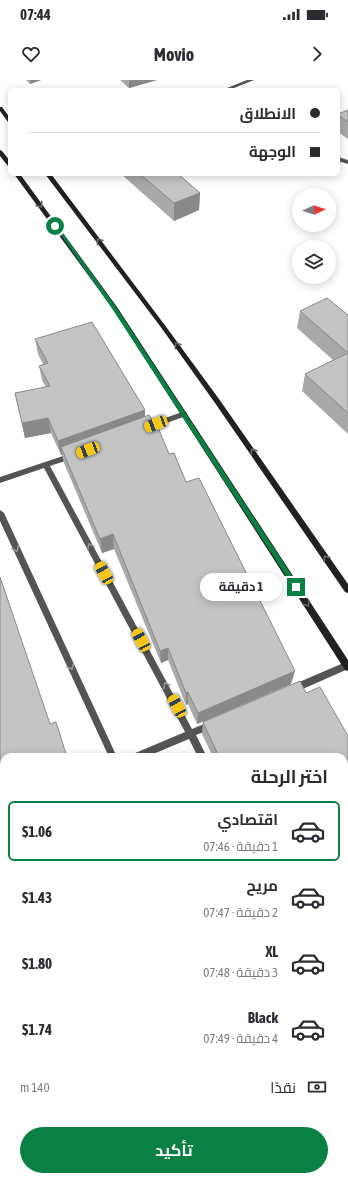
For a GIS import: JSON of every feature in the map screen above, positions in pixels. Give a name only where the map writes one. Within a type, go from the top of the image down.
[{"type":"main road","points":[[0,108],[8,118]]},
{"type":"main road","points":[[0,152],[8,162]]},
{"type":"main road","points":[[18,176],[115,308],[348,666]]},
{"type":"main road","points":[[50,176],[213,394],[348,590]]},
{"type":"street","points":[[230,88],[252,80]]},
{"type":"street","points":[[140,430],[184,414]]},
{"type":"street","points":[[0,480],[46,466],[82,452]]},
{"type":"street","points":[[46,466],[202,753]]},
{"type":"street","points":[[0,514],[111,753]]},
{"type":"street","points":[[284,693],[348,666]]},
{"type":"street","points":[[145,753],[220,721]]},
{"type":"building","points":[[348,110],[348,122],[340,116],[340,113]]},
{"type":"building","points":[[142,176],[180,176],[200,193],[174,203]]},
{"type":"building","points":[[327,298],[348,315],[348,353],[300,311]]},
{"type":"building","points":[[92,322],[145,410],[58,441],[48,418],[22,423],[15,393],[50,386],[39,366],[48,363],[35,339]]},
{"type":"building","points":[[348,353],[348,413],[305,374]]},
{"type":"building","points":[[149,415],[155,425],[157,425],[169,454],[174,453],[186,482],[199,478],[295,671],[198,713],[188,692],[186,693],[168,648],[160,651],[113,534],[100,539],[61,447]]},
{"type":"building","points":[[0,577],[50,724],[56,722],[66,753],[0,753]]},
{"type":"building","points":[[300,681],[306,693],[320,687],[348,736],[348,753],[217,753],[203,722]]},
{"type":"route","points":[[55,226],[115,308],[296,587]]}]
